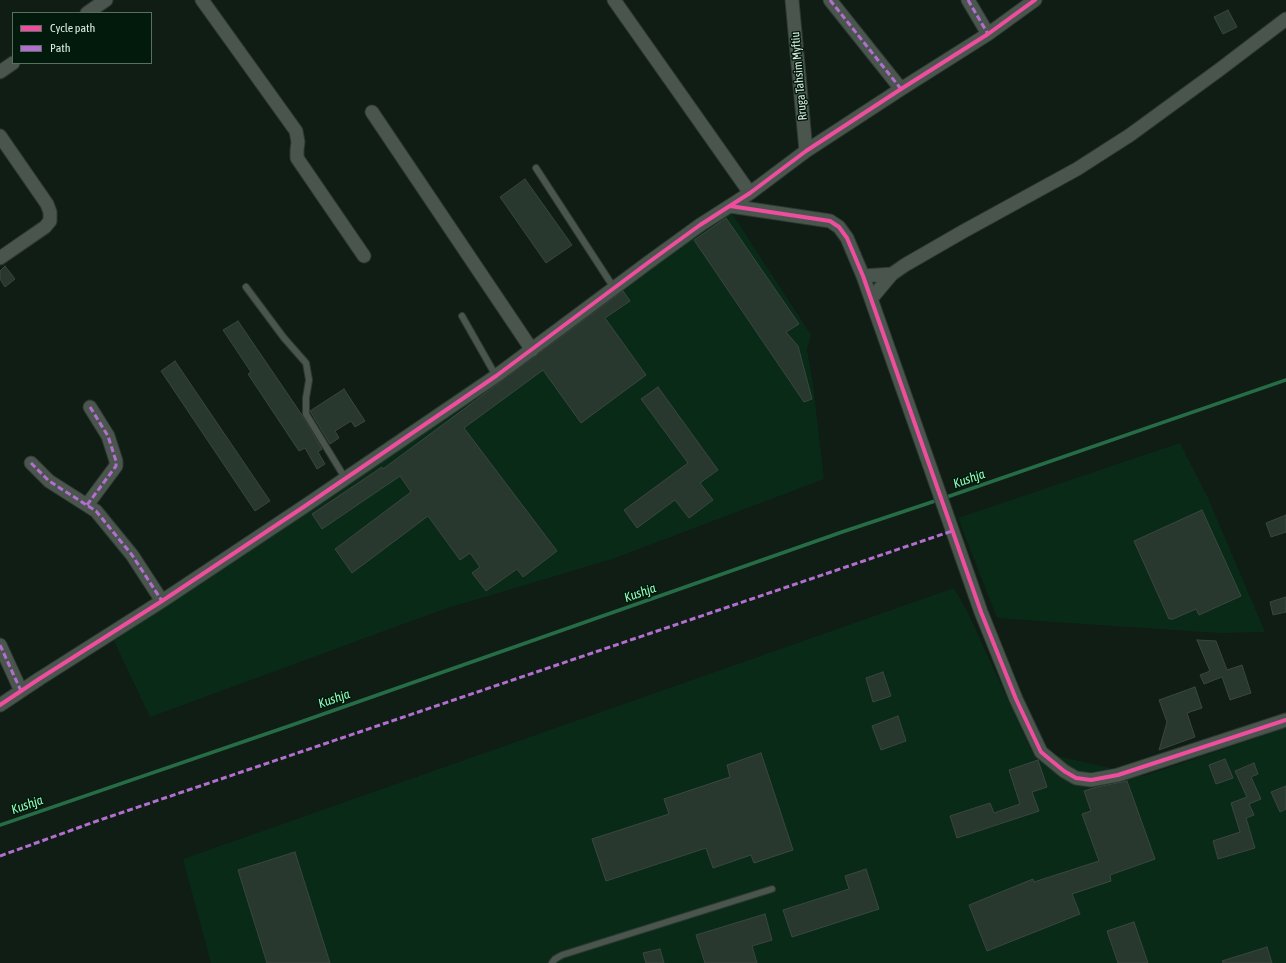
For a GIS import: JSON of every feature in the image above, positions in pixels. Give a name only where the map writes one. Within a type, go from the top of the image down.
[{"type":"street","points":[[88,12],[106,0]]},
{"type":"street","points":[[202,0],[296,131],[298,158],[364,256]]},
{"type":"street","points":[[614,0],[750,193]]},
{"type":"street","name":"Rruga Tahsim Myftiu","points":[[792,0],[806,151]]},
{"type":"street","points":[[830,0],[901,89]]},
{"type":"street","points":[[968,0],[988,34]]},
{"type":"street","points":[[0,705],[162,601],[496,376],[700,225],[750,193],[806,151],[988,34],[1035,0]]},
{"type":"street","points":[[870,299],[892,274],[905,264],[1084,165],[1130,135],[1220,70],[1286,19]]},
{"type":"street","points":[[0,72],[12,64]]},
{"type":"street","points":[[372,112],[532,350]]},
{"type":"street","points":[[0,136],[47,204],[50,212],[50,221],[45,227],[0,258]]},
{"type":"street","points":[[730,206],[830,221],[839,227],[847,238],[863,276],[981,612],[1016,700],[1041,752],[1064,771],[1076,778],[1091,780],[1118,775],[1286,720]]},
{"type":"street","points":[[863,276],[892,274]]},
{"type":"street","points":[[87,505],[116,466],[116,460],[108,436],[90,407]]},
{"type":"street","points":[[30,463],[49,481],[96,511],[132,555],[162,601]]},
{"type":"street","points":[[0,645],[21,691]]},
{"type":"lane","points":[[536,168],[614,288]]},
{"type":"lane","points":[[246,287],[284,338],[306,363],[309,380],[306,398],[306,414],[345,478]]},
{"type":"lane","points":[[462,316],[496,376]]},
{"type":"lane","points":[[552,963],[555,959],[562,956],[772,889]]},
{"type":"shaded area","points":[[731,212],[811,335],[807,349],[813,385],[824,479],[612,559],[444,609],[150,717],[113,639],[693,234]]},
{"type":"shaded area","points":[[1180,443],[1208,498],[1265,632],[1219,633],[997,618],[958,518]]},
{"type":"shaded area","points":[[954,588],[967,611],[1031,750],[1144,776],[1286,728],[1286,963],[211,963],[183,859]]},
{"type":"building","points":[[1228,10],[1237,27],[1223,34],[1214,17]]},
{"type":"building","points":[[525,179],[572,245],[546,263],[500,197]]},
{"type":"building","points":[[726,218],[799,324],[786,332],[798,346],[812,399],[804,402],[694,240]]},
{"type":"building","points":[[5,266],[15,279],[5,287],[0,279],[0,271]]},
{"type":"building","points":[[623,291],[630,301],[605,318],[646,375],[581,423],[543,370],[464,428],[557,551],[523,577],[517,569],[486,591],[472,573],[480,567],[470,553],[460,560],[428,516],[352,573],[335,549],[411,492],[400,476],[322,529],[312,514],[382,467],[383,469]]},
{"type":"building","points":[[238,321],[302,415],[322,449],[318,452],[325,464],[317,469],[305,448],[299,451],[248,374],[251,372],[223,330]]},
{"type":"building","points":[[175,361],[270,501],[255,511],[161,371]]},
{"type":"building","points":[[658,387],[718,470],[700,483],[713,500],[689,518],[675,500],[637,528],[624,510],[688,463],[641,399]]},
{"type":"building","points":[[344,389],[365,421],[355,427],[351,421],[335,431],[339,438],[330,444],[310,411]]},
{"type":"building","points":[[1202,510],[1241,596],[1199,615],[1196,609],[1173,619],[1169,619],[1134,541]]},
{"type":"building","points":[[1286,515],[1286,532],[1271,537],[1266,523]]},
{"type":"building","points":[[1286,597],[1286,612],[1273,615],[1270,602]]},
{"type":"building","points":[[1197,640],[1216,641],[1227,670],[1242,665],[1251,693],[1230,700],[1222,677],[1204,684],[1200,675],[1210,671]]},
{"type":"building","points":[[883,672],[891,696],[873,702],[866,678]]},
{"type":"building","points":[[1195,687],[1202,708],[1187,713],[1195,737],[1159,750],[1167,722],[1159,700]]},
{"type":"building","points":[[898,716],[906,741],[881,750],[872,726]]},
{"type":"building","points":[[761,753],[793,850],[754,863],[751,855],[713,868],[706,848],[606,881],[592,839],[669,814],[664,799],[730,777],[727,765]]},
{"type":"building","points":[[1225,759],[1233,778],[1216,784],[1209,765]]},
{"type":"building","points":[[1038,760],[1047,787],[1032,792],[1039,811],[957,838],[950,816],[990,803],[994,813],[1020,804],[1009,770]]},
{"type":"building","points":[[1254,763],[1258,774],[1251,777],[1261,799],[1249,804],[1254,815],[1246,818],[1255,848],[1218,859],[1213,841],[1240,832],[1231,803],[1247,797],[1235,771]]},
{"type":"building","points":[[1127,781],[1155,859],[1110,875],[1111,881],[1072,894],[1080,914],[987,951],[969,905],[1033,879],[1034,882],[1099,861],[1082,814],[1091,811],[1084,791]]},
{"type":"building","points":[[1286,786],[1286,809],[1280,812],[1271,792]]},
{"type":"building","points":[[295,852],[330,963],[267,963],[238,870]]},
{"type":"building","points":[[866,869],[879,909],[792,937],[783,910],[849,889],[845,876]]},
{"type":"building","points":[[765,914],[772,940],[752,946],[757,963],[705,963],[696,935]]},
{"type":"building","points":[[1134,922],[1148,963],[1118,963],[1107,931]]},
{"type":"building","points":[[1267,947],[1272,963],[1223,963],[1222,961]]},
{"type":"building","points":[[660,949],[664,963],[646,963],[643,953]]},
{"type":"waterway","name":"Kushja","points":[[944,498],[1286,380]]},
{"type":"waterway","name":"Kushja","points":[[0,825],[938,500]]},
{"type":"marked path","points":[[830,0],[901,89]]},
{"type":"marked path","points":[[968,0],[988,34]]},
{"type":"marked path","points":[[87,505],[116,466],[116,461],[108,436],[90,407]]},
{"type":"marked path","points":[[31,463],[49,481],[96,511],[132,555],[162,601]]},
{"type":"marked path","points":[[0,856],[97,821],[952,531]]},
{"type":"marked path","points":[[0,645],[21,691]]},
{"type":"cycle path","points":[[0,705],[162,601],[496,376],[649,262],[700,225],[750,193],[806,151],[988,34],[1035,0]]},
{"type":"cycle path","points":[[730,206],[830,221],[839,227],[847,238],[863,276],[981,612],[1016,699],[1041,752],[1064,771],[1076,778],[1091,780],[1118,775],[1286,720]]}]
